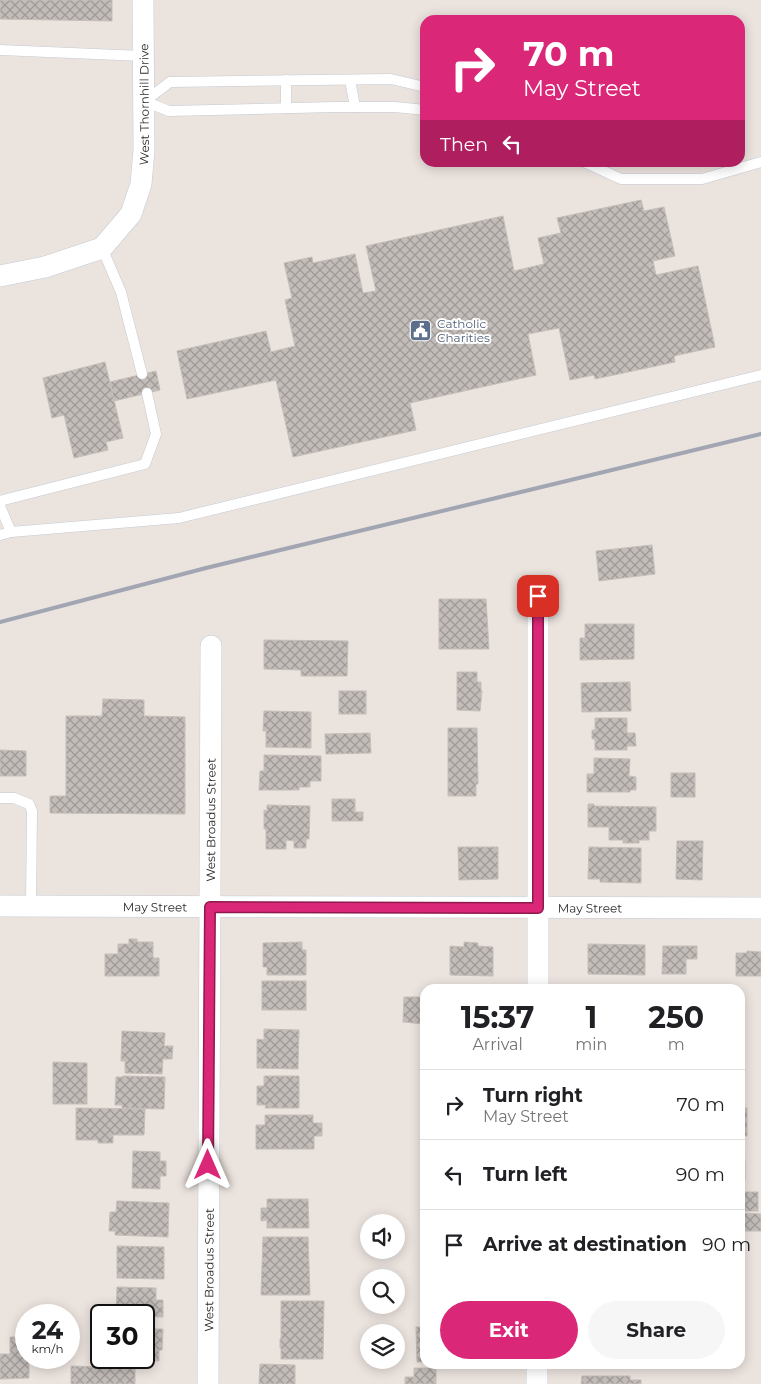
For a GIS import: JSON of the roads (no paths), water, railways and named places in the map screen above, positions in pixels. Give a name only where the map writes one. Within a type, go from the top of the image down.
[{"type":"street","name":"West Thornhill Drive","points":[[102,248],[131,214],[141,184],[144,150],[143,0]]},
{"type":"street","points":[[0,276],[45,267],[102,248]]},
{"type":"street","points":[[538,596],[538,984]]},
{"type":"street","name":"West Broadus Street","points":[[208,1384],[211,646]]},
{"type":"street","name":"May Street","points":[[0,906],[761,908]]},
{"type":"street","points":[[537,1369],[537,1384]]},
{"type":"lane","points":[[0,50],[144,56]]},
{"type":"lane","points":[[144,101],[170,82],[391,79],[420,86]]},
{"type":"lane","points":[[286,80],[286,108]]},
{"type":"lane","points":[[350,80],[354,107]]},
{"type":"lane","points":[[144,101],[169,111],[420,107]]},
{"type":"lane","points":[[745,167],[761,162]]},
{"type":"lane","points":[[595,167],[621,179],[702,179],[744,167]]},
{"type":"lane","points":[[102,248],[120,292],[142,374]]},
{"type":"lane","points":[[0,535],[11,532],[179,518],[761,375]]},
{"type":"lane","points":[[0,501],[145,464],[156,434],[147,393]]},
{"type":"lane","points":[[0,506],[11,532]]},
{"type":"lane","points":[[0,798],[14,798],[29,804],[32,811],[31,906]]},
{"type":"railway","points":[[0,622],[206,568],[761,434]]},
{"type":"place","name":"Catholic Charities","points":[[421,330]]}]
